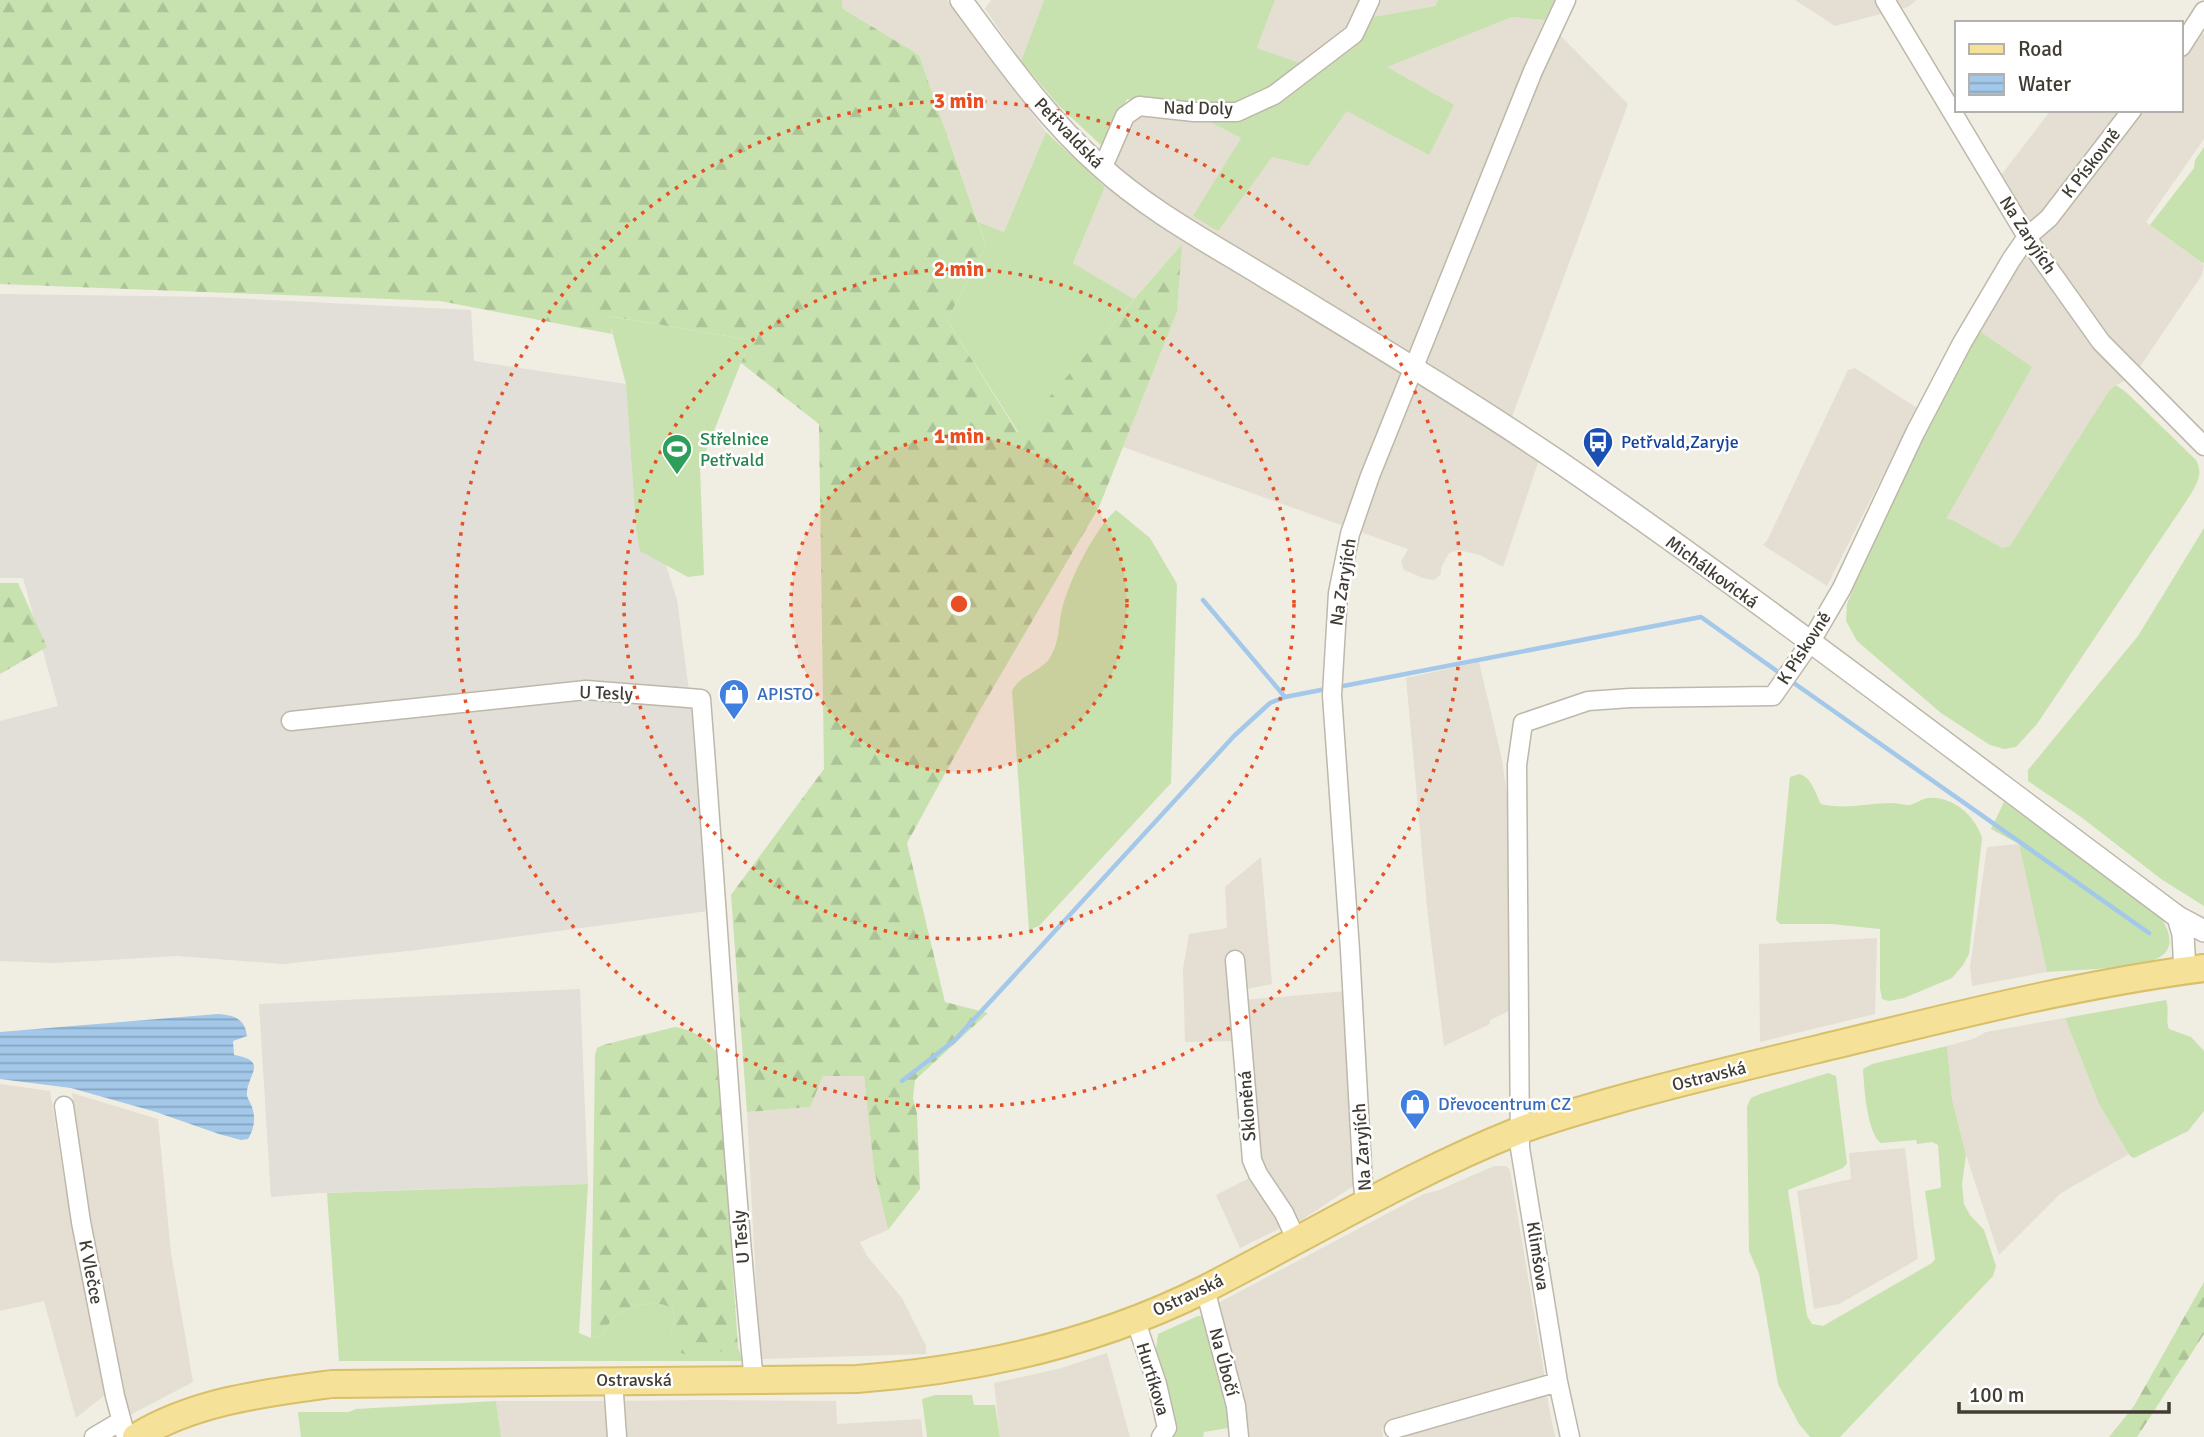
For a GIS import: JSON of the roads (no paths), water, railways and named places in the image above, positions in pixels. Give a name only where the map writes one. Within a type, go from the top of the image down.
[{"type":"main road","name":"Ostravská","points":[[128,1432],[154,1426],[216,1403],[332,1384],[857,1379],[951,1369],[1052,1347],[1135,1319],[1205,1289],[1421,1174],[1519,1130],[1681,1082],[1971,1012],[2199,968]]},
{"type":"street","name":"Petřvaldská","points":[[961,0],[1053,121],[1102,169],[1156,209],[1203,239]]},
{"type":"street","name":"Nad Doly","points":[[1102,169],[1125,116],[1139,106],[1194,112],[1237,111],[1249,106],[1274,94],[1354,34],[1370,0]]},
{"type":"street","name":"Na Zaryjích","points":[[1366,1204],[1332,695],[1335,617],[1350,534],[1370,476],[1533,71],[1566,0]]},
{"type":"street","name":"Na Zaryjích","points":[[1885,0],[2028,237],[2101,342],[2204,446]]},
{"type":"street","points":[[2183,44],[2204,11]]},
{"type":"street","name":"K Pískovně","points":[[1519,1130],[1517,765],[1523,723],[1588,701],[1773,696],[1810,643],[1842,587],[1881,502],[1962,342],[2028,237],[2049,218],[2130,112]]},
{"type":"street","name":"Michálkovická","points":[[1203,239],[1495,419],[1612,499],[2178,917],[2204,931]]},
{"type":"street","name":"U Tesly","points":[[292,720],[586,690],[701,699],[719,921],[725,1045],[754,1381]]},
{"type":"street","points":[[2178,917],[2199,968]]},
{"type":"street","name":"Skloněná","points":[[1235,960],[1252,1160],[1284,1213],[1296,1239]]},
{"type":"street","name":"K Vlečce","points":[[64,1106],[81,1222],[128,1432]]},
{"type":"street","name":"Klimšova","points":[[1519,1130],[1558,1381],[1570,1437]]},
{"type":"street","name":"Na Úbočí","points":[[1205,1289],[1236,1406],[1240,1437]]},
{"type":"street","name":"Hurtíkova","points":[[1135,1319],[1157,1384],[1167,1428],[1161,1437]]},
{"type":"street","points":[[613,1380],[617,1437]]},
{"type":"street","points":[[1394,1429],[1558,1381]]},
{"type":"street","points":[[94,1437],[128,1432]]},
{"type":"water","points":[[229,1015],[241,1021],[246,1030],[247,1036],[233,1041],[234,1055],[251,1061],[254,1065],[247,1089],[254,1119],[248,1139],[241,1140],[219,1134],[156,1112],[71,1088],[0,1079],[0,1032]]},
{"type":"waterway","points":[[1203,600],[1285,697]]},
{"type":"waterway","points":[[1338,687],[1701,617],[1784,676]]},
{"type":"waterway","points":[[1791,681],[2149,933]]},
{"type":"waterway","points":[[902,1081],[955,1040],[1234,736],[1270,703],[1285,697],[1326,689]]},
{"type":"place","name":"Petřvald,Zaryje","points":[[1598,469]]},
{"type":"place","name":"Střelnice Petřvald","points":[[677,476]]},
{"type":"place","name":"APISTO","points":[[734,721]]},
{"type":"place","name":"Dřevocentrum CZ","points":[[1415,1131]]}]
